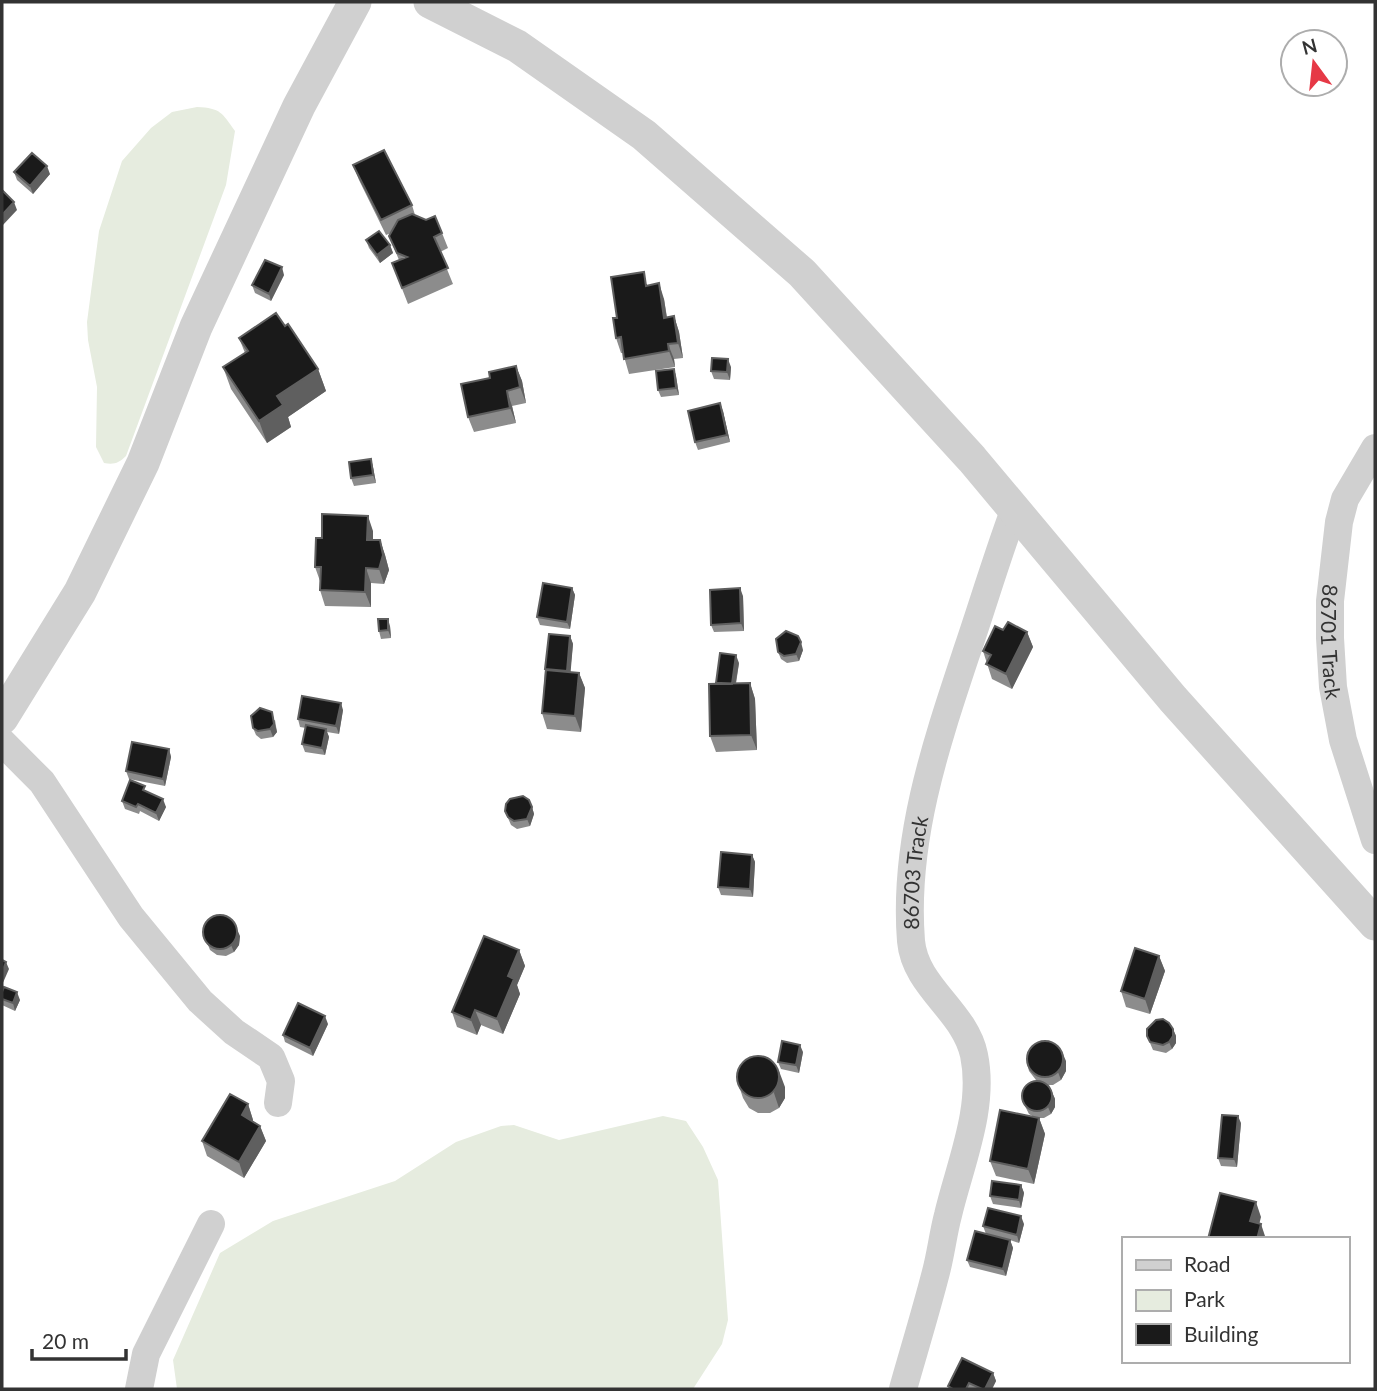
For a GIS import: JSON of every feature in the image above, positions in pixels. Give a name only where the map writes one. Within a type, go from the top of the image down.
[{"type":"street","points":[[2,718],[80,592],[143,463],[196,327],[299,106],[355,2]]},
{"type":"street","points":[[430,2],[516,46],[644,135],[802,273],[972,459],[1173,699],[1375,924]]},
{"type":"street","name":"86701 Track","points":[[1375,448],[1345,499],[1339,522],[1330,601],[1330,638],[1333,687],[1343,740],[1375,840]]},
{"type":"street","name":"86703 Track","points":[[903,1389],[971,1132],[976,1086],[975,1056],[971,1041],[914,959],[911,913],[916,836],[938,736],[1014,511]]},
{"type":"street","points":[[2,742],[42,782],[131,917],[200,1001],[234,1032],[271,1057],[281,1080],[278,1103]]},
{"type":"street","points":[[139,1389],[146,1354],[211,1224]]},
{"type":"green space","points":[[197,107],[220,113],[235,131],[226,185],[126,456],[116,463],[104,463],[96,447],[97,387],[87,322],[99,231],[122,161],[151,128],[172,112]]},
{"type":"green space","points":[[663,1116],[686,1121],[703,1147],[718,1180],[728,1320],[722,1344],[693,1389],[177,1389],[173,1360],[220,1253],[273,1221],[395,1181],[456,1142],[501,1126],[514,1125],[559,1140]]},
{"type":"building","points":[[384,150],[412,205],[381,220],[353,165]]},
{"type":"building","points":[[32,153],[47,166],[30,186],[14,172]]},
{"type":"building","points":[[2,190],[14,202],[2,215]]},
{"type":"building","points":[[412,214],[426,220],[435,216],[442,233],[434,237],[448,268],[402,288],[392,263],[407,257],[397,253],[389,236],[398,220]]},
{"type":"building","points":[[379,231],[390,245],[377,255],[366,240]]},
{"type":"building","points":[[265,260],[282,267],[269,294],[252,285]]},
{"type":"building","points":[[644,272],[646,286],[659,283],[664,318],[674,316],[678,343],[668,344],[669,351],[624,359],[621,337],[616,338],[613,318],[617,318],[611,277]]},
{"type":"building","points":[[276,313],[285,326],[288,324],[318,369],[277,396],[283,405],[259,421],[223,367],[248,351],[239,338]]},
{"type":"building","points":[[712,358],[728,359],[727,372],[711,371]]},
{"type":"building","points":[[516,366],[520,387],[507,391],[510,408],[468,417],[461,384],[490,378],[489,372]]},
{"type":"building","points":[[674,369],[676,388],[658,390],[656,371]]},
{"type":"building","points":[[720,403],[727,435],[695,442],[688,411]]},
{"type":"building","points":[[371,459],[373,475],[351,478],[349,462]]},
{"type":"building","points":[[322,514],[368,516],[367,540],[380,540],[383,555],[379,569],[366,568],[365,592],[320,590],[321,567],[315,567],[316,538],[322,538]]},
{"type":"building","points":[[543,583],[572,588],[567,622],[537,617]]},
{"type":"building","points":[[740,588],[741,623],[711,625],[710,590]]},
{"type":"building","points":[[378,619],[388,619],[388,630],[379,631]]},
{"type":"building","points":[[1008,622],[1027,632],[1006,674],[986,664],[991,655],[983,651],[995,626],[1003,630]]},
{"type":"building","points":[[786,631],[798,636],[801,642],[796,654],[784,656],[778,652],[776,639]]},
{"type":"building","points":[[549,634],[570,636],[567,671],[545,669]]},
{"type":"building","points":[[720,653],[736,655],[732,684],[716,683]]},
{"type":"building","points":[[546,670],[579,673],[575,716],[542,713]]},
{"type":"building","points":[[750,683],[751,735],[710,736],[709,684]]},
{"type":"building","points":[[302,696],[341,703],[336,726],[298,719]]},
{"type":"building","points":[[260,708],[272,712],[274,724],[270,729],[258,731],[253,728],[251,716]]},
{"type":"building","points":[[306,725],[326,729],[322,748],[302,744]]},
{"type":"building","points":[[132,742],[169,749],[163,779],[126,771]]},
{"type":"building","points":[[130,780],[145,786],[143,790],[163,799],[156,813],[138,804],[136,807],[122,801]]},
{"type":"building","points":[[523,796],[529,800],[532,807],[527,819],[514,821],[505,811],[506,804],[510,799]]},
{"type":"building","points":[[721,852],[752,855],[750,889],[718,887]]},
{"type":"building","points":[[220,915],[232,920],[237,932],[232,944],[220,949],[208,944],[203,932],[208,920]]},
{"type":"building","points":[[484,936],[519,950],[508,976],[514,979],[497,1019],[475,1010],[471,1020],[452,1012]]},
{"type":"building","points":[[1135,948],[1159,956],[1145,999],[1121,991]]},
{"type":"building","points":[[4,987],[17,992],[13,1003],[2,999]]},
{"type":"building","points":[[298,1003],[325,1016],[310,1048],[283,1035]]},
{"type":"building","points":[[1163,1019],[1173,1029],[1173,1036],[1163,1045],[1150,1042],[1147,1029],[1156,1020]]},
{"type":"building","points":[[782,1041],[800,1045],[796,1065],[778,1062]]},
{"type":"building","points":[[1045,1041],[1058,1046],[1063,1059],[1058,1072],[1045,1077],[1032,1072],[1027,1059],[1032,1046]]},
{"type":"building","points":[[758,1056],[773,1062],[779,1077],[773,1092],[758,1098],[743,1092],[737,1077],[743,1062]]},
{"type":"building","points":[[1037,1081],[1048,1085],[1052,1096],[1048,1107],[1037,1111],[1026,1107],[1022,1096],[1026,1085]]},
{"type":"building","points":[[230,1094],[248,1104],[242,1115],[260,1126],[239,1162],[202,1141]]},
{"type":"building","points":[[1000,1110],[1039,1118],[1028,1169],[990,1161]]},
{"type":"building","points":[[1222,1115],[1238,1116],[1234,1159],[1218,1158]]},
{"type":"building","points":[[992,1181],[1021,1185],[1019,1200],[990,1196]]},
{"type":"building","points":[[1220,1193],[1256,1202],[1250,1221],[1261,1224],[1258,1237],[1209,1237]]},
{"type":"building","points":[[988,1208],[1021,1216],[1017,1235],[983,1226]]},
{"type":"building","points":[[975,1231],[1010,1240],[1003,1269],[967,1260]]},
{"type":"building","points":[[962,1358],[993,1373],[985,1389],[969,1383],[966,1389],[953,1389],[948,1386]]}]
